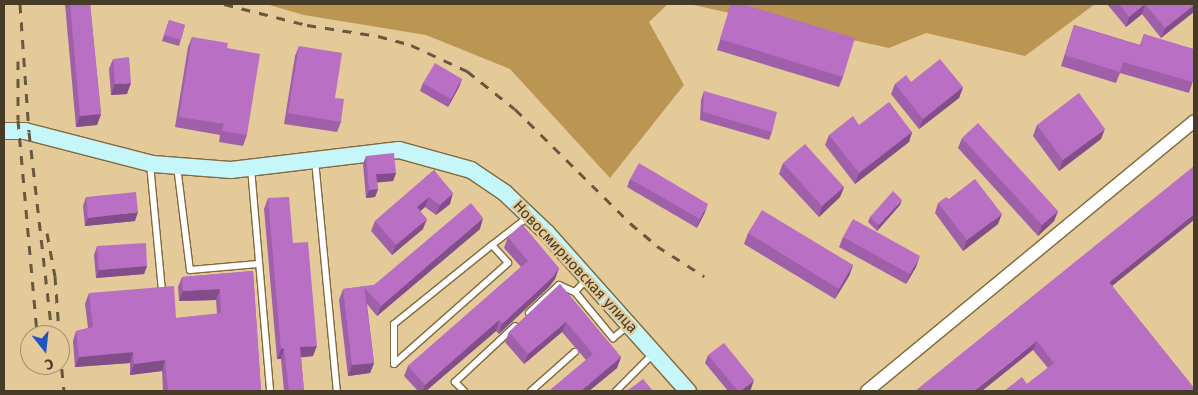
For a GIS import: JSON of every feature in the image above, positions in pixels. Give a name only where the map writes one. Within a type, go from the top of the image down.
[{"type":"street","points":[[867,391],[1194,121]]},
{"type":"street","name":"Новосмирновская улица","points":[[4,131],[29,132],[150,163],[177,166],[231,170],[398,150],[471,170],[505,193],[529,216],[688,391]]},
{"type":"lane","points":[[315,159],[338,391]]},
{"type":"lane","points":[[150,163],[162,290]]},
{"type":"lane","points":[[177,166],[190,270],[258,264]]},
{"type":"lane","points":[[251,167],[270,391]]},
{"type":"lane","points":[[492,245],[508,263],[394,364],[394,324],[492,245],[529,216]]},
{"type":"lane","points":[[576,292],[587,279]]},
{"type":"lane","points":[[464,391],[455,382],[559,285],[576,292],[613,338],[629,326]]},
{"type":"lane","points":[[530,391],[575,352]]},
{"type":"lane","points":[[616,391],[654,353]]},
{"type":"shaded area","points":[[266,4],[668,4],[649,22],[684,85],[610,178],[510,69],[426,35],[304,15]]},
{"type":"shaded area","points":[[689,4],[1095,4],[1025,56],[926,33],[889,48]]},
{"type":"building","points":[[70,4],[90,4],[101,114],[80,116]]},
{"type":"building","points":[[731,4],[742,4],[855,38],[843,77],[720,39]]},
{"type":"building","points":[[1119,4],[1145,4],[1129,17]]},
{"type":"building","points":[[1145,4],[1194,4],[1194,5],[1165,28]]},
{"type":"building","points":[[169,20],[185,25],[181,40],[164,35]]},
{"type":"building","points":[[1074,25],[1141,46],[1144,34],[1194,49],[1193,82],[1123,62],[1120,72],[1065,55]]},
{"type":"building","points":[[192,37],[228,43],[227,48],[260,54],[247,135],[222,131],[224,124],[179,117]]},
{"type":"building","points":[[299,46],[342,53],[335,98],[344,99],[341,122],[288,113]]},
{"type":"building","points":[[129,57],[131,83],[115,84],[113,59]]},
{"type":"building","points":[[940,59],[963,87],[923,119],[895,84],[906,75],[911,82]]},
{"type":"building","points":[[435,63],[462,79],[451,99],[423,83]]},
{"type":"building","points":[[704,91],[777,112],[772,132],[703,112]]},
{"type":"building","points":[[1079,93],[1105,129],[1063,160],[1037,125]]},
{"type":"building","points":[[889,102],[912,132],[859,173],[829,135],[853,116],[859,125]]},
{"type":"building","points":[[978,123],[1058,211],[1042,225],[962,138]]},
{"type":"building","points":[[805,144],[844,187],[822,206],[783,163]]},
{"type":"building","points":[[394,153],[396,173],[376,174],[378,189],[369,190],[366,156]]},
{"type":"building","points":[[639,163],[708,204],[700,219],[630,179]]},
{"type":"building","points":[[1194,166],[1194,214],[1109,282],[1194,388],[1194,391],[1004,391],[1022,377],[1027,384],[1054,363],[1037,341],[974,391],[915,391]]},
{"type":"building","points":[[434,170],[453,193],[440,205],[429,197],[417,207],[427,219],[396,245],[375,221]]},
{"type":"building","points":[[975,179],[1002,214],[967,240],[938,203],[946,197],[949,199]]},
{"type":"building","points":[[893,191],[902,200],[879,225],[870,217]]},
{"type":"building","points":[[136,192],[138,212],[88,218],[86,197]]},
{"type":"building","points":[[289,197],[293,243],[308,242],[317,346],[300,347],[304,391],[289,391],[284,348],[281,349],[268,198]]},
{"type":"building","points":[[471,203],[483,218],[381,306],[364,287],[374,363],[352,365],[343,289],[374,285]]},
{"type":"building","points":[[762,210],[853,265],[839,289],[748,233]]},
{"type":"building","points":[[853,219],[920,256],[910,274],[843,237]]},
{"type":"building","points":[[522,224],[559,268],[553,277],[502,324],[499,320],[425,385],[408,366],[528,261],[508,237]]},
{"type":"building","points":[[146,243],[147,266],[99,270],[97,246]]},
{"type":"building","points":[[253,271],[261,391],[168,391],[165,360],[134,364],[133,352],[79,357],[76,331],[93,327],[89,293],[174,286],[176,318],[221,313],[220,289],[183,291],[182,277]]},
{"type":"building","points":[[560,284],[621,357],[581,391],[549,391],[593,354],[566,322],[528,354],[509,332]]},
{"type":"building","points":[[724,343],[754,380],[741,391],[738,391],[708,355]]},
{"type":"building","points":[[643,379],[653,391],[627,391]]},
{"type":"railway","points":[[20,4],[29,132],[51,325]]},
{"type":"railway","points":[[224,4],[307,25],[378,36],[411,45],[467,71],[515,109],[630,223],[657,246],[704,276]]},
{"type":"railway","points":[[18,61],[18,120],[36,325]]},
{"type":"railway","points":[[47,233],[55,276],[58,325]]},
{"type":"railway","points":[[62,375],[64,391]]}]
